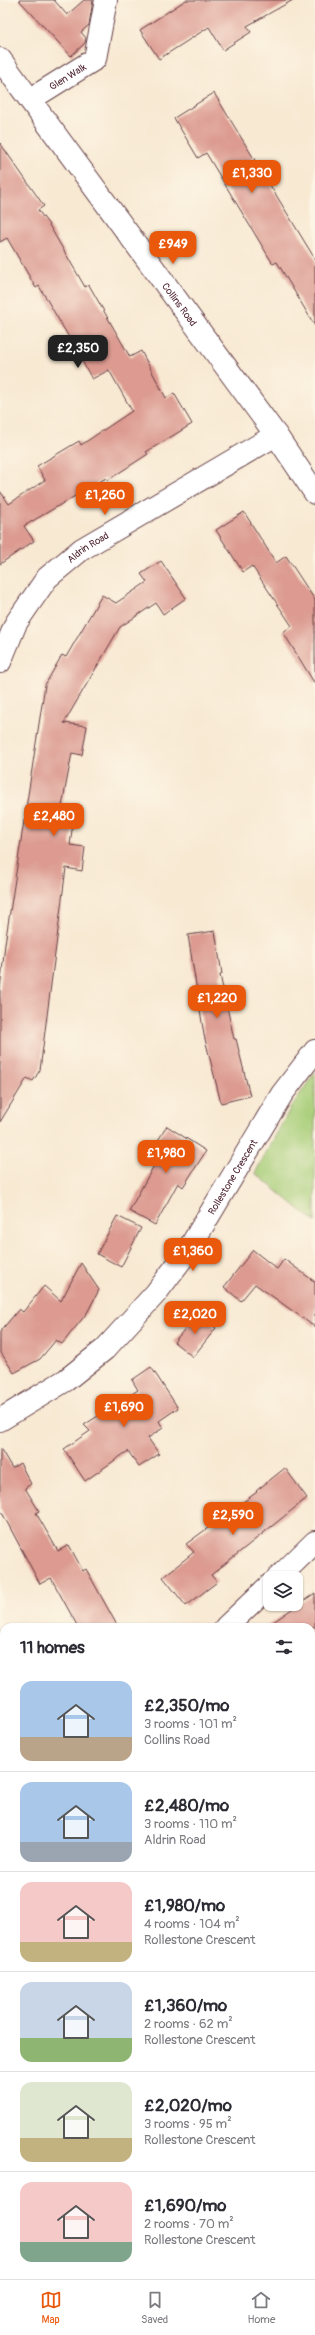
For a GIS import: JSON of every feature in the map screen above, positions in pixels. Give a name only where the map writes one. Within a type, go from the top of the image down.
[{"type":"street","name":"Glen Walk","points":[[31,99],[95,59],[106,0]]},
{"type":"street","name":"Collins Road","points":[[0,59],[31,99],[276,435],[315,493]]},
{"type":"street","name":"Aldrin Road","points":[[0,662],[16,623],[47,578],[76,554],[167,498],[276,435]]},
{"type":"street","name":"Rollestone Crescent","points":[[0,1420],[66,1380],[105,1349],[156,1293],[187,1252],[282,1094],[315,1051]]},
{"type":"street","points":[[285,1571],[315,1542]]},
{"type":"street","points":[[230,1623],[263,1592]]},
{"type":"green space","points":[[315,1072],[315,1222],[255,1173],[290,1109]]},
{"type":"building","points":[[19,0],[54,0],[67,15],[84,0],[93,0],[89,25],[81,32],[86,38],[85,43],[71,56]]},
{"type":"building","points":[[186,0],[293,0],[247,26],[251,32],[223,50],[209,27],[159,59],[140,30]]},
{"type":"building","points":[[214,93],[315,259],[315,326],[277,262],[273,264],[206,153],[198,158],[174,118]]},
{"type":"building","points":[[0,143],[44,206],[38,210],[49,225],[85,287],[89,285],[130,357],[141,351],[166,398],[174,393],[192,424],[146,452],[148,454],[108,480],[106,478],[24,526],[34,541],[0,564],[0,491],[9,504],[45,480],[37,466],[79,441],[81,445],[132,411],[109,370],[92,379],[39,286],[36,288],[7,238],[0,242]]},
{"type":"building","points":[[244,512],[276,563],[286,556],[315,600],[315,684],[283,632],[292,626],[252,566],[243,572],[216,530]]},
{"type":"building","points":[[161,561],[186,598],[163,614],[156,603],[120,627],[64,723],[87,726],[82,755],[72,753],[62,806],[75,808],[70,845],[85,847],[82,871],[66,868],[40,1070],[33,1081],[27,1078],[0,1122],[0,990],[5,944],[45,685],[62,655],[66,657],[102,595],[116,603],[147,582],[141,574]]},
{"type":"building","points":[[215,931],[222,974],[220,975],[234,1039],[236,1039],[250,1096],[221,1103],[204,1035],[188,935]]},
{"type":"building","points":[[167,1126],[206,1151],[183,1187],[178,1183],[155,1225],[129,1211],[158,1158],[150,1153]]},
{"type":"building","points":[[117,1216],[141,1228],[121,1267],[97,1254]]},
{"type":"building","points":[[253,1250],[277,1269],[284,1259],[315,1282],[315,1327],[255,1284],[241,1301],[224,1287]]},
{"type":"building","points":[[81,1263],[99,1290],[87,1313],[62,1344],[56,1340],[40,1359],[14,1373],[0,1351],[0,1332],[19,1309],[23,1312],[44,1286],[61,1301]]},
{"type":"building","points":[[198,1313],[216,1328],[193,1357],[174,1342]]},
{"type":"building","points":[[151,1367],[178,1408],[159,1421],[163,1428],[148,1438],[159,1454],[139,1467],[128,1451],[85,1481],[64,1449],[90,1431],[84,1425],[138,1390],[132,1380]]},
{"type":"building","points":[[0,1448],[12,1468],[20,1463],[31,1484],[25,1488],[39,1511],[36,1513],[58,1551],[69,1545],[83,1571],[86,1569],[116,1623],[76,1623],[51,1578],[40,1584],[0,1509]]},
{"type":"building","points":[[285,1468],[307,1498],[211,1575],[217,1582],[186,1606],[163,1577],[194,1552],[186,1544],[257,1492],[256,1491]]},
{"type":"building","points":[[315,1593],[315,1623],[272,1623],[289,1611],[303,1611],[303,1601]]}]
